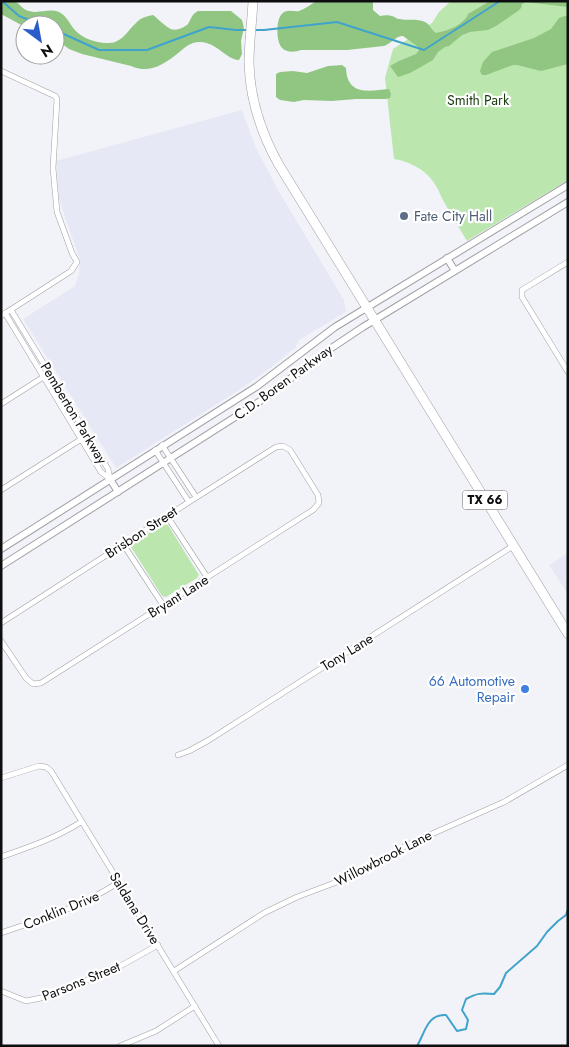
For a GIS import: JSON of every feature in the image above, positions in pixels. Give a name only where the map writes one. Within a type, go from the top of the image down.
[{"type":"main road","name":"TX 66","points":[[253,1],[250,78],[254,104],[265,139],[402,366],[568,634]]},
{"type":"street","points":[[1,71],[55,96],[57,99],[53,168],[57,212],[77,262],[71,271],[3,315]]},
{"type":"street","name":"C.D. Boren Parkway","points":[[1,548],[256,387],[335,327],[366,307],[568,185]]},
{"type":"street","name":"C.D. Boren Parkway","points":[[1,566],[265,398],[324,352],[568,202]]},
{"type":"street","points":[[447,258],[455,271]]},
{"type":"street","points":[[568,262],[522,290],[521,293],[568,372]]},
{"type":"street","name":"Pemberton Parkway","points":[[11,310],[108,469],[110,479]]},
{"type":"street","name":"Pemberton Parkway","points":[[3,315],[101,472],[110,479]]},
{"type":"street","points":[[1,404],[49,373]]},
{"type":"street","points":[[1,490],[88,435]]},
{"type":"street","points":[[162,445],[196,497]]},
{"type":"street","name":"Brisbon Street","points":[[1,623],[276,447],[283,446],[290,450],[318,494],[319,503]]},
{"type":"street","points":[[155,450],[189,502]]},
{"type":"street","points":[[110,479],[118,492]]},
{"type":"street","name":"Bryant Lane","points":[[1,642],[26,678],[33,684],[41,683],[313,510],[319,503]]},
{"type":"street","points":[[167,516],[207,577]]},
{"type":"street","points":[[123,544],[163,605]]},
{"type":"street","name":"Tony Lane","points":[[178,755],[190,751],[209,740],[513,546]]},
{"type":"street","name":"Willowbrook Lane","points":[[174,971],[264,913],[309,892],[358,874],[407,845],[504,802],[568,765]]},
{"type":"street","name":"Saldana Drive","points":[[1,778],[39,766],[46,766],[52,771],[81,822],[219,1046]]},
{"type":"street","points":[[1,857],[44,842],[81,822]]},
{"type":"street","name":"Conklin Drive","points":[[1,933],[53,916],[100,895],[119,882]]},
{"type":"street","name":"Parsons Street","points":[[1,991],[26,1001],[41,998],[115,969],[158,945]]},
{"type":"street","points":[[120,1046],[156,1031],[195,1006]]},
{"type":"shaded area","points":[[242,110],[255,146],[278,190],[344,300],[346,312],[299,340],[295,348],[239,390],[116,468],[23,319],[75,286],[79,274],[80,260],[59,199],[56,161]]},
{"type":"shaded area","points":[[568,553],[568,594],[549,565]]},
{"type":"green space","points":[[1,1],[15,1],[25,10],[33,12],[52,11],[64,15],[15,15],[15,22],[1,14]]},
{"type":"green space","points":[[317,1],[373,1],[373,10],[380,16],[389,15],[399,19],[422,21],[427,23],[436,33],[459,24],[468,14],[490,1],[568,1],[568,7],[526,2],[522,4],[518,11],[496,26],[488,30],[462,35],[438,52],[433,60],[410,73],[398,77],[390,66],[416,54],[419,50],[417,46],[403,36],[384,46],[347,50],[301,50],[291,52],[282,48],[277,32],[281,15],[287,11],[299,11]]},
{"type":"green space","name":"Smith Park","points":[[451,1],[568,1],[568,180],[467,241],[428,175],[406,162],[394,159],[385,78],[393,49],[432,23],[439,12]]},
{"type":"green space","points":[[198,11],[231,11],[242,20],[244,28],[241,41],[242,54],[239,60],[207,43],[200,42],[187,46],[161,65],[150,69],[138,68],[69,49],[65,46],[65,16],[81,35],[90,40],[105,43],[118,41],[138,21],[153,15],[167,27],[176,30],[188,24],[193,15]]},
{"type":"green space","points":[[568,15],[568,64],[541,71],[513,65],[482,75],[480,71],[483,62],[492,52],[534,38],[551,29],[559,18]]},
{"type":"green space","points":[[342,65],[346,68],[350,83],[355,87],[367,91],[389,89],[390,98],[332,101],[304,100],[294,102],[280,100],[276,97],[276,74],[280,72],[307,73],[328,66]]},
{"type":"green space","points":[[163,524],[168,525],[199,575],[166,597],[162,596],[131,547],[133,543]]},
{"type":"waterway","points":[[2,1],[18,15]]},
{"type":"waterway","points":[[254,30],[337,22],[424,50],[500,1]]},
{"type":"waterway","points":[[65,35],[99,50],[147,50],[209,27],[249,30]]},
{"type":"waterway","points":[[417,1046],[427,1025],[440,1016],[446,1015],[457,1031],[466,1029],[468,1020],[462,1010],[466,999],[479,994],[494,994],[500,987],[506,973],[537,946],[547,932],[566,915],[568,909]]},
{"type":"place","name":"Fate City Hall","points":[[404,216]]},
{"type":"place","name":"66 Automotive Repair","points":[[525,689]]}]
